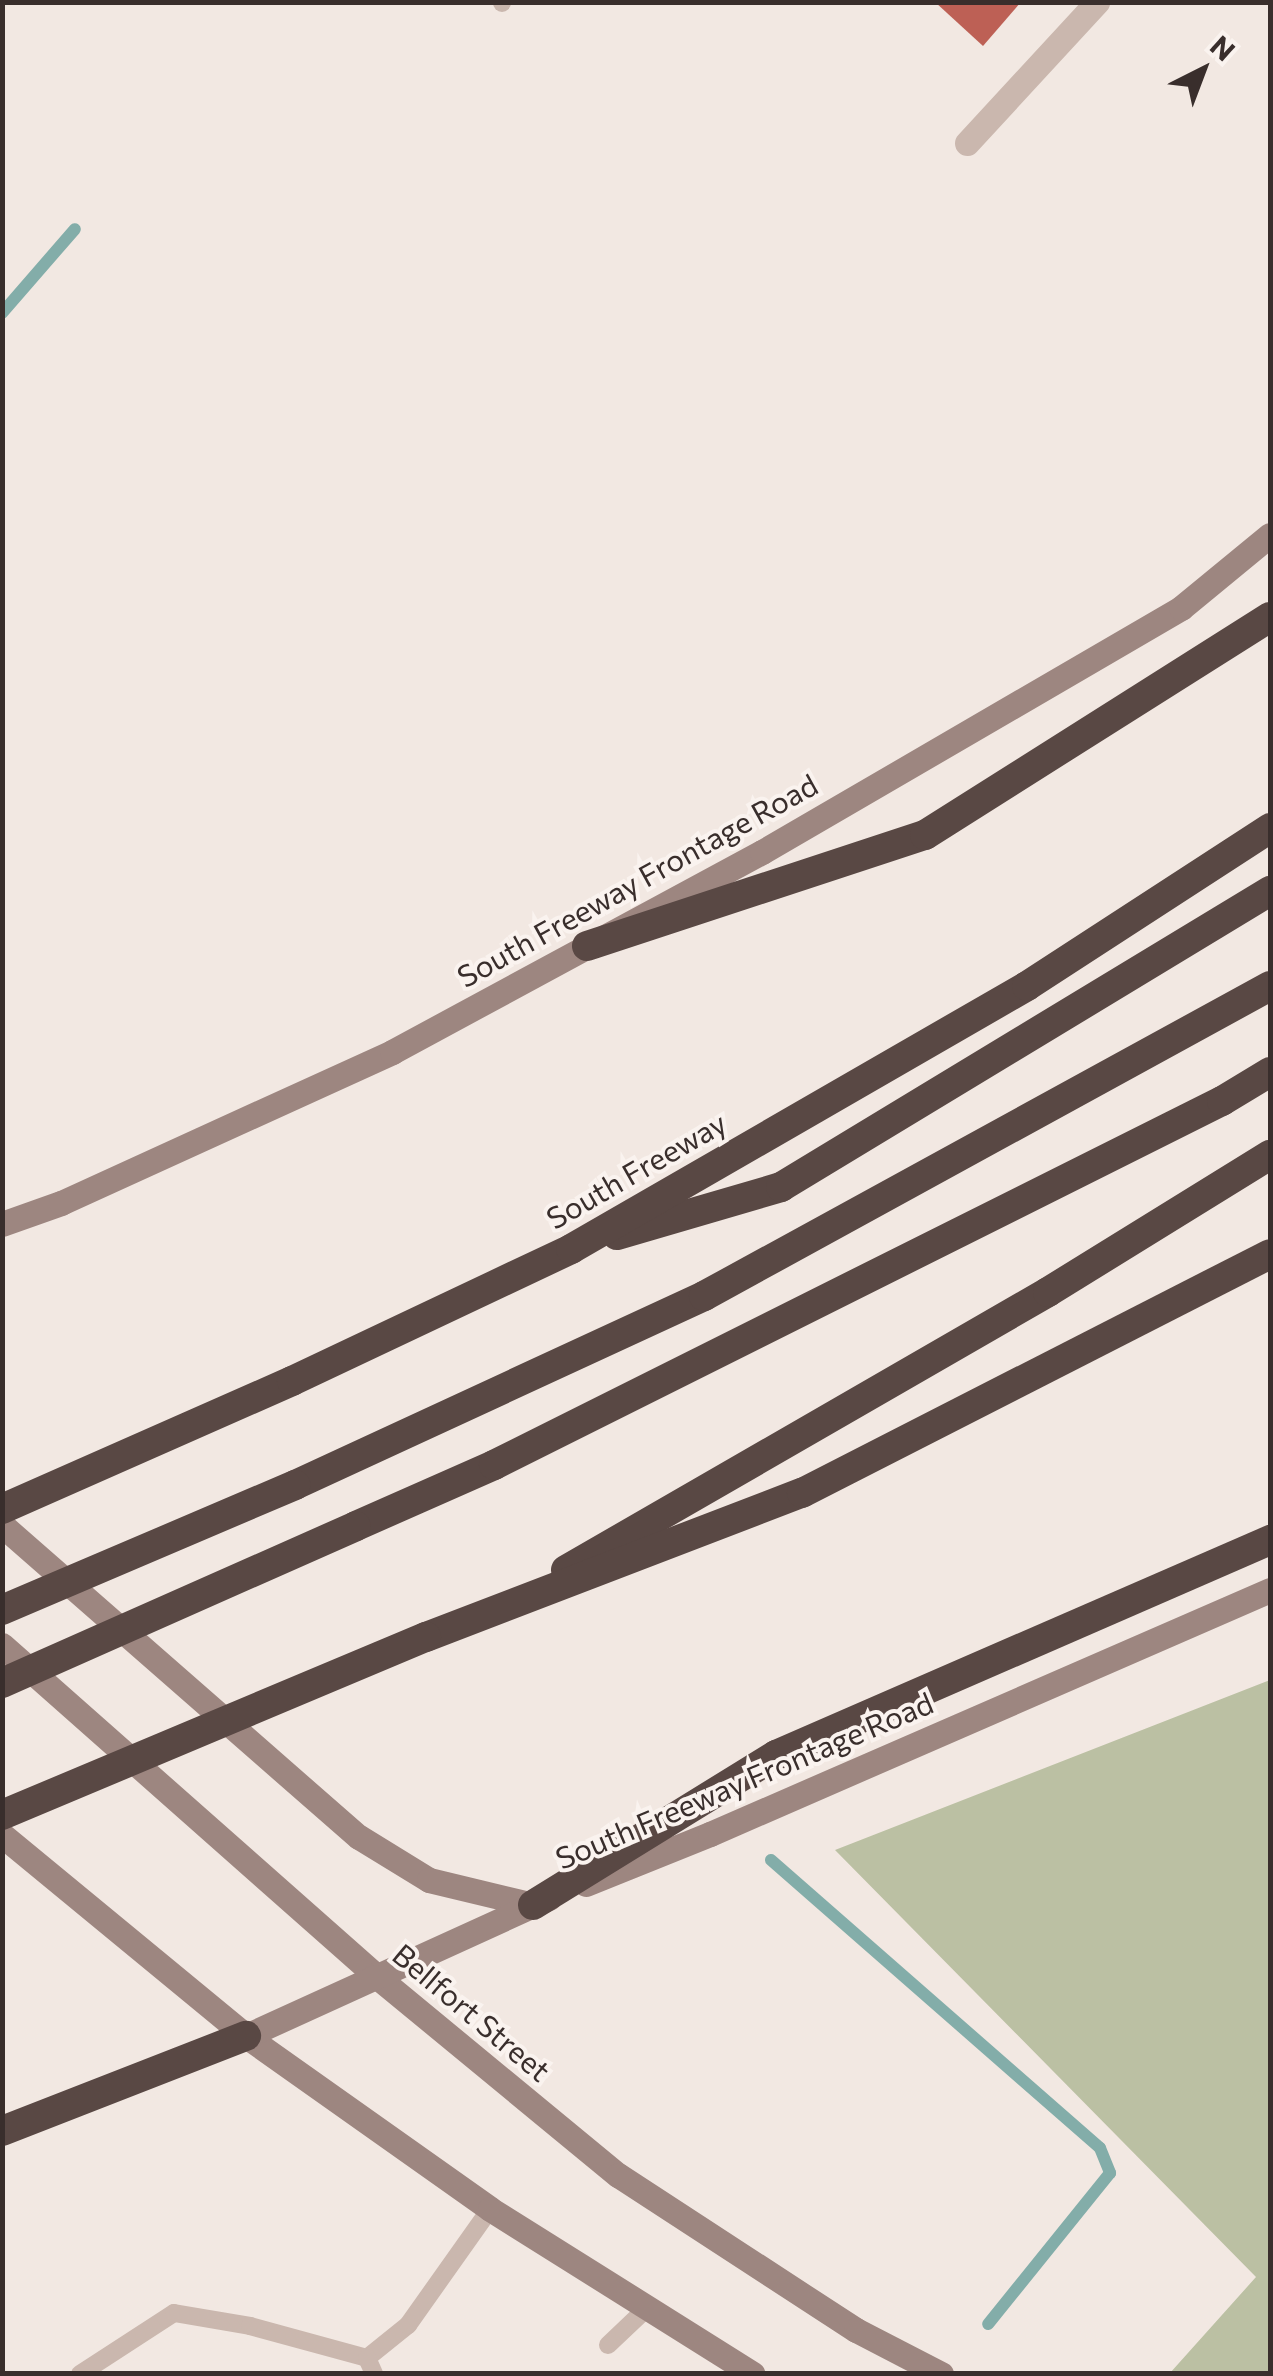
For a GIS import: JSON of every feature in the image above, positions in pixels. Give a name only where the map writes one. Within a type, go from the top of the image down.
[{"type":"highway","points":[[587,946],[925,835],[1270,617]]},
{"type":"highway","name":"South Freeway","points":[[2,1509],[571,1249],[1027,986],[1270,828]]},
{"type":"highway","points":[[571,1249],[782,1187],[1270,891]]},
{"type":"highway","points":[[2,1610],[296,1484],[704,1296],[1270,986]]},
{"type":"highway","points":[[2,1683],[494,1465],[1270,1072]]},
{"type":"highway","points":[[490,1616],[1048,1292],[1270,1155]]},
{"type":"highway","points":[[2,1815],[426,1637],[490,1616],[802,1493],[1270,1254]]},
{"type":"highway","points":[[533,1905],[776,1755],[1270,1540]]},
{"type":"highway","points":[[2,2131],[246,2036]]},
{"type":"main road","name":"South Freeway Frontage Road","points":[[2,1224],[61,1203],[392,1052],[762,852],[1180,608],[1270,534]]},
{"type":"main road","points":[[2,1240],[61,1203]]},
{"type":"main road","points":[[2,1525],[358,1837],[429,1880],[533,1905]]},
{"type":"main road","name":"South Freeway Frontage Road","points":[[246,2036],[533,1905],[710,1834],[1270,1590]]},
{"type":"main road","name":"Bellfort Street","points":[[2,1645],[375,1975],[618,2174],[856,2330],[942,2374]]},
{"type":"main road","points":[[2,1834],[246,2036],[490,2209],[753,2374]]},
{"type":"street","points":[[967,143],[1096,2]]},
{"type":"lane","points":[[80,2374],[174,2313],[250,2326],[370,2366],[408,2325],[490,2209]]},
{"type":"lane","points":[[608,2345],[648,2307]]},
{"type":"green space","points":[[1270,1680],[1270,2373],[1170,2373],[1256,2277],[835,1850]]},
{"type":"building","points":[[935,2],[1021,2],[983,46]]},
{"type":"waterway","points":[[2,313],[75,229]]},
{"type":"waterway","points":[[771,1860],[1100,2148],[1110,2173],[988,2324]]}]
